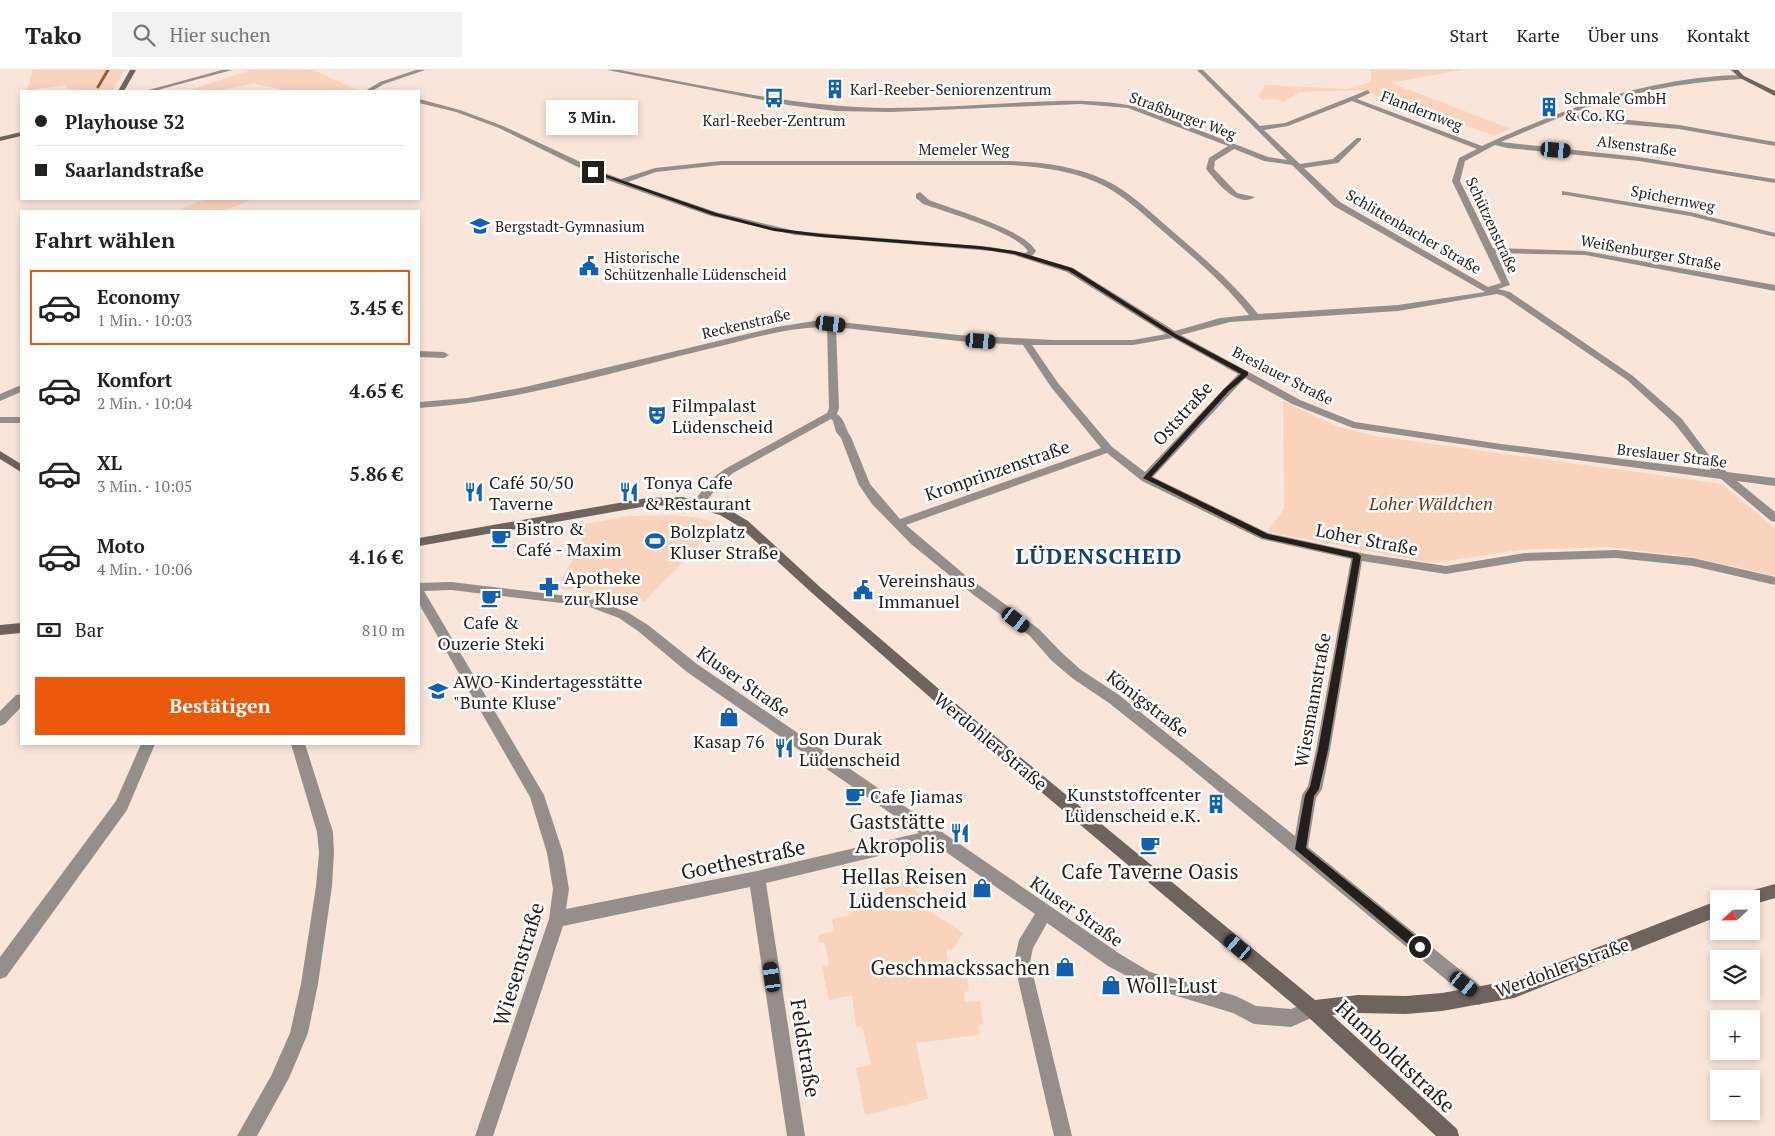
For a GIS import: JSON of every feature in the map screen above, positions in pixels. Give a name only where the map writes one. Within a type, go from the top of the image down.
[{"type":"street","points":[[122,90],[133,70]]},
{"type":"street","points":[[152,90],[229,70]]},
{"type":"street","points":[[370,90],[382,83],[422,70]]},
{"type":"street","name":"Straßburger Weg","points":[[610,70],[835,109],[891,110],[1105,102],[1143,110],[1232,147],[1267,159],[1295,165],[1335,161],[1359,139]]},
{"type":"street","name":"Schlittenbacher Straße","points":[[1200,70],[1337,204],[1485,289],[1507,294],[1630,378],[1678,421],[1710,464],[1775,518]]},
{"type":"street","points":[[1734,70],[1742,77],[1775,94]]},
{"type":"street","name":"Schützenstraße","points":[[1174,335],[1214,322],[1255,317],[1398,308],[1493,291],[1493,288],[1506,285],[1492,250],[1456,182],[1462,160],[1484,148],[1604,98],[1639,89],[1703,79],[1742,77]]},
{"type":"street","points":[[1260,128],[1286,125],[1368,92]]},
{"type":"street","name":"Flandernweg","points":[[1350,98],[1484,148]]},
{"type":"street","name":"Breslauer Straße","points":[[420,101],[458,111],[501,127],[619,182],[714,214],[774,229],[829,236],[967,246],[1027,256],[1070,270],[1174,335],[1312,410],[1367,428],[1725,477],[1775,482]]},
{"type":"street","points":[[1562,114],[1574,118],[1679,127],[1775,144]]},
{"type":"street","points":[[0,139],[20,134]]},
{"type":"street","name":"Alsenstraße","points":[[1496,143],[1507,146],[1654,161],[1775,181]]},
{"type":"street","points":[[1232,147],[1212,160],[1210,169],[1235,195],[1251,197]]},
{"type":"street","name":"Memeler Weg","points":[[619,182],[655,170],[720,163],[1001,162],[1055,166],[1098,179],[1127,196],[1225,281],[1240,296],[1255,317]]},
{"type":"street","name":"Spichernweg","points":[[1565,193],[1690,214],[1775,235]]},
{"type":"street","points":[[920,194],[920,198],[926,202],[1004,231],[1015,237],[1031,248],[1032,251],[1027,256]]},
{"type":"street","name":"Weißenburger Straße","points":[[1492,250],[1585,252],[1775,288]]},
{"type":"street","name":"Reckenstraße","points":[[420,405],[467,401],[525,390],[776,330],[814,324],[831,324],[952,339],[1026,343],[1148,341],[1174,335]]},
{"type":"street","points":[[698,504],[714,482],[729,471],[772,449],[831,414],[834,408],[831,324]]},
{"type":"street","name":"Loher Straße","points":[[1026,343],[1054,385],[1108,449],[1146,478],[1266,536],[1357,556],[1446,570],[1526,557],[1638,555],[1693,562],[1775,581]]},
{"type":"street","points":[[420,354],[444,355]]},
{"type":"street","name":"Oststraße","points":[[1146,478],[1227,390],[1246,373]]},
{"type":"street","points":[[0,398],[20,388]]},
{"type":"street","name":"Königstraße","points":[[831,414],[838,419],[841,432],[846,437],[861,472],[860,477],[870,495],[932,555],[1047,644],[1054,655],[1095,688],[1114,699],[1187,756],[1479,996]]},
{"type":"street","points":[[0,420],[20,420]]},
{"type":"street","name":"Kronprinzenstraße","points":[[898,524],[1108,449]]},
{"type":"street","points":[[1,456],[20,468]]},
{"type":"street","name":"Werdohler Straße","points":[[420,542],[647,502],[682,501],[724,512],[744,524],[816,590],[1013,761],[1312,1009],[1358,1004],[1423,1004],[1514,989],[1710,912]]},
{"type":"street","name":"Wiesmannstraße","points":[[1300,849],[1309,795],[1314,789],[1323,750],[1357,556]]},
{"type":"street","name":"Kluser Straße","points":[[420,587],[451,586],[588,602],[617,612],[643,628],[692,668],[1114,960],[1147,979],[1236,1005],[1254,1015],[1291,1018],[1312,1009]]},
{"type":"street","name":"Wiesenstraße","points":[[420,596],[537,795],[555,853],[561,890],[557,919],[484,1136]]},
{"type":"street","points":[[0,630],[20,628]]},
{"type":"street","points":[[0,720],[20,700]]},
{"type":"street","points":[[0,971],[122,805],[148,745]]},
{"type":"street","points":[[246,1136],[271,1094],[294,1048],[309,983],[321,902],[326,839],[298,745]]},
{"type":"street","name":"Goethestraße","points":[[557,919],[758,878],[936,836]]},
{"type":"street","name":"Feldstraße","points":[[758,878],[796,1136]]},
{"type":"street","points":[[1760,895],[1775,891]]},
{"type":"street","points":[[1045,912],[1025,946],[1022,962],[1063,1136]]},
{"type":"street","name":"Humboldtstraße","points":[[1312,1009],[1450,1136]]},
{"type":"green space","points":[[33,70],[125,70],[113,90],[68,90],[66,85],[26,90]]},
{"type":"green space","points":[[251,70],[313,70],[358,90],[282,90],[255,83],[223,90],[192,89]]},
{"type":"green space","points":[[1371,70],[1461,70],[1391,83],[1511,129],[1494,136],[1415,106],[1410,107],[1361,90],[1300,92],[1283,102],[1275,99],[1262,100],[1258,96],[1265,85],[1347,89],[1371,82]]},
{"type":"green space","points":[[204,200],[250,200],[226,210],[183,210],[182,208]]},
{"type":"green space","name":"Loher Wäldchen","points":[[1283,401],[1336,426],[1375,436],[1722,484],[1775,529],[1775,576],[1692,557],[1609,547],[1519,550],[1432,563],[1267,532],[1284,509]]},
{"type":"green space","points":[[674,515],[700,518],[719,524],[644,602],[633,594],[623,602],[592,593],[557,588],[582,542],[579,525],[629,516]]},
{"type":"green space","points":[[900,879],[926,898],[920,905],[963,933],[953,949],[946,950],[948,962],[960,961],[962,977],[967,977],[969,991],[964,992],[965,1002],[980,1001],[983,1024],[978,1025],[980,1035],[916,1043],[928,1099],[865,1115],[856,1068],[871,1065],[862,1026],[856,1027],[852,995],[829,1000],[822,967],[829,965],[825,943],[819,943],[818,935],[834,931],[832,919],[851,915],[849,904],[862,901],[864,906],[871,903],[870,899],[885,896],[884,888],[895,886]]},
{"type":"waterway","points":[[98,87],[108,70]]},
{"type":"place","name":"Karl-Reeber-Seniorenzentrum","points":[[835,89]]},
{"type":"place","name":"Karl-Reeber-Zentrum","points":[[774,98]]},
{"type":"place","name":"Schmale GmbH & Co. KG","points":[[1549,107]]},
{"type":"place","name":"Bergstadt-Gymnasium","points":[[480,226]]},
{"type":"place","name":"Historische Schützenhalle Lüdenscheid","points":[[589,266]]},
{"type":"place","name":"Filmpalast Lüdenscheid","points":[[657,415]]},
{"type":"place","name":"Café 50/50 Taverne","points":[[474,492]]},
{"type":"place","name":"Tonya Cafe & Restaurant","points":[[629,492]]},
{"type":"place","name":"Bistro & Café - Maxim","points":[[501,538]]},
{"type":"place","name":"Bolzplatz Kluser Straße","points":[[655,541]]},
{"type":"place","name":"Apotheke zur Kluse","points":[[549,587]]},
{"type":"place","name":"Vereinshaus Immanuel","points":[[863,590]]},
{"type":"place","name":"Cafe & Ouzerie Steki","points":[[491,598]]},
{"type":"place","name":"AWO-Kindertagesstätte \"Bunte Kluse\"","points":[[438,691]]},
{"type":"place","name":"Kasap 76","points":[[729,717]]},
{"type":"place","name":"Son Durak Lüdenscheid","points":[[784,748]]},
{"type":"place","name":"Cafe Jiamas","points":[[855,796]]},
{"type":"place","name":"Kunststoffcenter Lüdenscheid e.K.","points":[[1216,804]]},
{"type":"place","name":"Gaststätte Akropolis","points":[[960,833]]},
{"type":"place","name":"Cafe Taverne Oasis","points":[[1150,845]]},
{"type":"place","name":"Hellas Reisen Lüdenscheid","points":[[982,888]]},
{"type":"place","name":"Geschmackssachen","points":[[1065,967]]},
{"type":"place","name":"Woll-Lust","points":[[1111,985]]},
{"type":"district","name":"LÜDENSCHEID","points":[[1099,555]]},
{"type":"route","points":[[593,172],[714,214],[774,229],[821,236],[979,247],[1015,253],[1048,262],[1070,270],[1144,314],[1174,335],[1246,373],[1227,390],[1146,478],[1266,536],[1357,556],[1323,750],[1314,789],[1309,795],[1300,849],[1420,947]]}]
